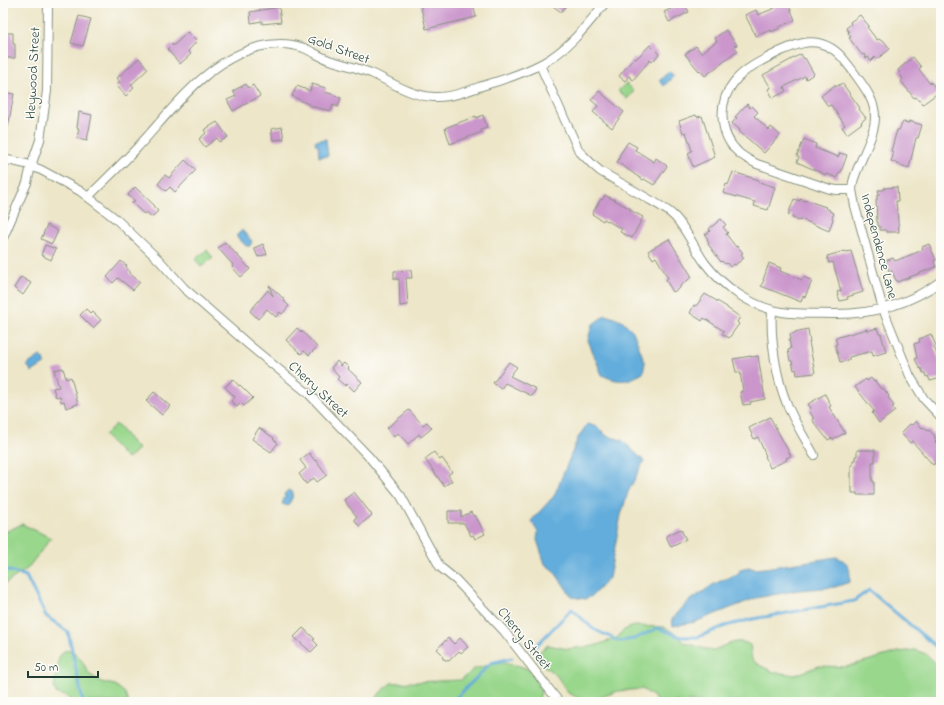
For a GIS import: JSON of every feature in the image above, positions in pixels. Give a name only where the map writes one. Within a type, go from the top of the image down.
[{"type":"street","name":"Heywood Street","points":[[3,238],[27,183],[39,144],[45,107],[48,3]]},
{"type":"street","name":"Gold Street","points":[[88,197],[136,149],[191,87],[227,60],[241,53],[269,44],[281,44],[303,48],[326,58],[371,73],[403,89],[434,97],[444,96],[466,91],[522,73],[540,65],[565,48],[580,33],[605,3]]},
{"type":"street","name":"Independence Lane","points":[[852,190],[837,190],[825,187],[757,164],[739,153],[727,135],[722,114],[726,92],[742,74],[769,57],[795,45],[805,43],[822,44],[839,53],[870,96],[875,116],[871,134],[855,174],[852,190],[883,309],[910,376],[924,399],[941,417]]},
{"type":"street","points":[[540,65],[579,151],[600,171],[669,212],[681,224],[704,262],[726,284],[741,296],[761,307],[794,313],[844,314],[871,312],[922,294],[941,280]]},
{"type":"street","name":"Cherry Street","points":[[3,159],[31,166],[68,184],[88,197],[129,231],[167,268],[184,288],[249,345],[309,394],[370,458],[407,506],[440,567],[456,580],[498,625],[559,702]]},
{"type":"street","points":[[772,310],[772,336],[781,389],[792,415],[814,455]]},
{"type":"green space","points":[[626,83],[634,91],[627,99],[618,91]]},
{"type":"green space","points":[[207,250],[213,258],[201,267],[195,259]]},
{"type":"green space","points":[[116,424],[138,449],[127,459],[104,435]]},
{"type":"green space","points":[[22,524],[51,538],[27,569],[3,585],[3,533]]},
{"type":"green space","points":[[634,626],[664,627],[676,634],[683,642],[712,651],[731,643],[745,643],[750,645],[752,660],[759,665],[774,672],[795,675],[819,666],[846,667],[898,652],[915,650],[926,654],[941,668],[941,702],[657,702],[653,696],[642,689],[618,691],[596,699],[583,700],[568,693],[557,676],[543,665],[539,652],[548,645],[568,649],[594,646],[617,638],[624,630]]},
{"type":"green space","points":[[72,650],[82,661],[89,674],[101,682],[115,685],[125,693],[128,702],[70,702],[67,696],[56,693],[54,687],[59,657],[64,651]]},
{"type":"green space","points":[[498,662],[520,666],[533,671],[539,682],[541,690],[537,702],[374,702],[380,693],[391,683],[461,680],[474,669]]},
{"type":"water","points":[[669,71],[674,76],[664,86],[659,81]]},
{"type":"water","points":[[326,139],[328,156],[319,157],[318,145],[316,145],[315,141]]},
{"type":"water","points":[[242,230],[252,241],[250,246],[246,246],[236,236]]},
{"type":"water","points":[[605,315],[622,320],[633,331],[645,363],[643,373],[627,380],[613,379],[602,375],[588,340],[592,325]]},
{"type":"water","points":[[40,356],[46,363],[32,372],[27,365]]},
{"type":"water","points":[[587,424],[598,427],[607,436],[622,440],[644,461],[628,492],[621,515],[609,578],[592,596],[585,599],[572,597],[554,571],[545,564],[537,540],[538,532],[531,521],[554,496],[578,438]]},
{"type":"water","points":[[288,490],[293,492],[288,506],[282,504],[285,496],[284,494]]},
{"type":"water","points":[[836,557],[847,563],[850,573],[850,582],[835,587],[799,590],[756,598],[695,622],[673,626],[672,619],[688,602],[714,584],[739,573],[740,569],[749,567],[754,569],[765,568]]},
{"type":"building","points":[[420,3],[473,3],[476,17],[426,29]]},
{"type":"building","points":[[549,3],[568,3],[561,12]]},
{"type":"building","points":[[684,3],[689,12],[669,22],[664,12]]},
{"type":"building","points":[[773,3],[788,3],[795,20],[771,32],[771,30],[756,36],[745,15],[756,10],[758,15],[775,8]]},
{"type":"building","points":[[279,7],[281,22],[262,24],[262,21],[251,23],[250,12]]},
{"type":"building","points":[[860,15],[869,26],[867,27],[877,40],[879,39],[883,42],[884,41],[890,49],[877,59],[875,57],[871,61],[868,57],[866,58],[864,54],[862,55],[849,38],[851,37],[846,28],[851,24],[850,22]]},
{"type":"building","points":[[79,16],[91,19],[83,46],[71,43]]},
{"type":"building","points":[[726,30],[737,45],[734,46],[738,51],[705,76],[685,54],[696,46],[701,53],[717,41],[715,38]]},
{"type":"building","points":[[188,32],[197,41],[188,51],[191,54],[180,64],[167,49],[172,44],[173,46]]},
{"type":"building","points":[[4,33],[13,33],[15,58],[4,58]]},
{"type":"building","points":[[650,45],[659,54],[652,62],[650,60],[633,80],[629,76],[625,81],[619,76],[634,58],[636,59]]},
{"type":"building","points":[[801,54],[814,74],[806,79],[805,76],[784,87],[786,91],[773,98],[768,89],[771,88],[763,75]]},
{"type":"building","points":[[913,57],[921,67],[919,69],[930,84],[931,82],[939,92],[923,104],[920,99],[918,100],[916,97],[914,98],[901,81],[903,79],[898,70]]},
{"type":"building","points":[[139,58],[148,69],[131,85],[134,88],[126,96],[116,85],[120,82],[117,78]]},
{"type":"building","points":[[842,83],[866,118],[861,122],[862,123],[847,134],[842,127],[845,125],[831,105],[828,106],[821,96],[835,85],[836,87]]},
{"type":"building","points":[[246,84],[248,88],[253,85],[260,96],[233,111],[227,100],[236,96],[233,91]]},
{"type":"building","points":[[312,84],[326,88],[325,92],[341,98],[338,107],[333,105],[331,111],[314,107],[292,96],[297,86],[310,91]]},
{"type":"building","points":[[599,91],[624,112],[612,128],[593,112],[598,106],[591,100]]},
{"type":"building","points":[[3,92],[14,94],[8,127],[3,127]]},
{"type":"building","points":[[747,104],[750,108],[752,106],[758,112],[754,116],[769,130],[771,127],[780,135],[764,153],[732,123],[737,118],[735,117]]},
{"type":"building","points":[[79,112],[92,115],[87,140],[77,138],[79,128],[77,128]]},
{"type":"building","points":[[483,115],[487,128],[481,130],[482,132],[450,144],[445,128],[476,116],[476,118]]},
{"type":"building","points":[[696,115],[697,117],[702,116],[715,157],[693,167],[688,153],[692,151],[686,132],[683,133],[679,121]]},
{"type":"building","points":[[909,121],[922,125],[918,138],[916,138],[909,168],[891,161],[893,152],[891,151],[897,130],[899,130],[903,122],[909,123]]},
{"type":"building","points":[[217,122],[228,137],[220,142],[217,138],[205,147],[199,139],[206,133],[204,130]]},
{"type":"building","points":[[282,127],[284,139],[273,140],[271,129]]},
{"type":"building","points":[[804,139],[816,144],[815,148],[838,157],[840,153],[847,155],[841,172],[839,172],[837,178],[827,174],[826,175],[797,162],[799,157],[797,156]]},
{"type":"building","points":[[628,142],[637,147],[635,150],[654,162],[656,158],[667,166],[654,185],[644,179],[643,180],[617,162]]},
{"type":"building","points":[[185,160],[196,170],[175,192],[170,187],[166,191],[158,184],[165,175],[169,178]]},
{"type":"building","points":[[733,172],[759,180],[759,182],[775,187],[768,210],[754,206],[755,202],[723,193]]},
{"type":"building","points":[[135,187],[154,205],[153,206],[158,211],[152,217],[146,212],[144,214],[132,203],[135,201],[128,195]]},
{"type":"building","points":[[897,187],[898,201],[896,201],[899,232],[886,232],[886,230],[880,230],[880,226],[878,226],[877,222],[876,200],[877,195],[879,195],[878,190]]},
{"type":"building","points":[[605,195],[643,217],[632,238],[620,232],[622,229],[604,219],[603,221],[592,214]]},
{"type":"building","points":[[794,199],[800,201],[800,199],[805,200],[826,207],[825,208],[834,213],[829,231],[801,219],[800,221],[792,218],[793,216],[788,215]]},
{"type":"building","points":[[721,219],[726,225],[723,227],[728,233],[726,234],[736,247],[737,246],[743,253],[741,254],[744,258],[730,267],[727,263],[725,264],[722,261],[721,262],[708,244],[708,239],[705,235],[710,231],[709,229]]},
{"type":"building","points":[[47,225],[58,231],[52,244],[41,239]]},
{"type":"building","points":[[669,239],[692,277],[673,292],[666,280],[668,278],[656,257],[653,259],[648,251]]},
{"type":"building","points":[[225,242],[250,269],[241,277],[218,248]]},
{"type":"building","points":[[263,244],[267,254],[258,257],[254,248]]},
{"type":"building","points":[[929,244],[936,260],[934,261],[936,267],[897,282],[891,270],[889,271],[885,261],[893,258],[895,261],[923,250],[922,247]]},
{"type":"building","points":[[45,245],[56,249],[51,260],[41,255]]},
{"type":"building","points":[[845,251],[851,251],[863,292],[840,301],[837,292],[841,291],[833,262],[829,263],[827,256]]},
{"type":"building","points":[[121,261],[127,266],[126,268],[130,271],[129,273],[140,282],[133,290],[118,278],[113,283],[107,277]]},
{"type":"building","points":[[769,263],[781,268],[780,271],[802,280],[804,277],[812,281],[805,297],[803,296],[801,302],[761,286]]},
{"type":"building","points":[[411,270],[412,278],[406,278],[408,305],[400,306],[399,279],[394,279],[394,271]]},
{"type":"building","points":[[21,277],[31,283],[23,295],[14,288]]},
{"type":"building","points":[[269,285],[285,300],[284,301],[289,306],[282,314],[280,312],[276,317],[267,309],[258,319],[250,311],[268,290],[273,296]]},
{"type":"building","points":[[705,294],[727,307],[740,317],[737,322],[739,324],[729,338],[722,334],[724,331],[704,318],[702,321],[690,313],[694,305],[696,306]]},
{"type":"building","points":[[86,309],[91,314],[93,312],[101,320],[93,328],[80,315]]},
{"type":"building","points":[[297,328],[301,332],[302,331],[317,347],[309,355],[304,351],[301,354],[286,340]]},
{"type":"building","points":[[877,328],[879,334],[881,334],[886,352],[873,356],[872,351],[849,357],[849,360],[840,362],[835,345],[837,344],[835,338],[867,329],[867,331]]},
{"type":"building","points":[[808,329],[815,373],[797,375],[792,361],[790,361],[788,350],[791,349],[789,339],[791,339],[790,334]]},
{"type":"building","points":[[931,334],[936,346],[934,347],[941,364],[941,378],[930,381],[928,376],[926,377],[925,373],[923,373],[921,368],[920,369],[915,359],[917,358],[914,344],[920,342],[919,339]]},
{"type":"building","points":[[758,356],[765,399],[743,405],[740,392],[743,391],[740,372],[736,372],[733,359]]},
{"type":"building","points":[[337,361],[341,366],[344,363],[349,368],[348,369],[362,382],[354,391],[347,384],[345,386],[337,379],[339,377],[331,368]]},
{"type":"building","points":[[509,362],[517,367],[510,376],[536,389],[532,396],[505,383],[501,389],[493,383]]},
{"type":"building","points":[[63,368],[66,379],[71,377],[78,404],[66,408],[64,401],[61,402],[60,396],[56,397],[53,388],[59,387],[54,370]]},
{"type":"building","points":[[871,378],[881,389],[883,388],[889,396],[888,397],[894,406],[892,407],[895,411],[879,423],[872,413],[874,411],[855,387],[866,379],[867,381]]},
{"type":"building","points":[[233,379],[253,398],[244,406],[241,403],[237,407],[231,401],[235,397],[225,387]]},
{"type":"building","points":[[154,392],[170,406],[162,415],[146,401]]},
{"type":"building","points":[[825,394],[831,406],[829,407],[845,433],[828,440],[812,419],[814,419],[809,410],[811,408],[808,404]]},
{"type":"building","points":[[409,410],[423,425],[427,422],[432,428],[421,437],[419,434],[408,444],[398,433],[394,437],[387,428]]},
{"type":"building","points":[[770,417],[791,456],[786,458],[787,460],[770,468],[758,437],[754,439],[749,428]]},
{"type":"building","points":[[916,421],[922,428],[923,427],[928,431],[929,430],[935,436],[934,437],[937,440],[935,442],[941,447],[941,457],[933,465],[912,441],[910,443],[901,433],[910,424],[912,425]]},
{"type":"building","points":[[259,428],[274,438],[273,439],[278,443],[271,452],[252,439]]},
{"type":"building","points":[[857,450],[875,450],[875,462],[872,462],[874,495],[857,495],[857,493],[852,493],[851,465],[853,465],[855,456],[857,456]]},
{"type":"building","points":[[434,452],[440,460],[442,458],[452,472],[448,475],[452,481],[444,486],[425,459]]},
{"type":"building","points":[[309,453],[327,475],[317,482],[314,478],[306,484],[299,474],[306,468],[300,460]]},
{"type":"building","points":[[354,492],[372,515],[359,526],[354,519],[357,517],[344,500]]},
{"type":"building","points":[[448,511],[461,511],[461,517],[471,512],[473,516],[475,515],[485,534],[475,539],[473,535],[471,536],[464,523],[448,523]]},
{"type":"building","points":[[681,529],[686,540],[671,547],[666,536]]},
{"type":"building","points":[[303,628],[315,639],[313,640],[318,645],[311,652],[294,637]]},
{"type":"building","points":[[448,638],[454,644],[460,638],[468,647],[461,653],[459,651],[449,661],[443,659],[442,654],[437,649]]},
{"type":"waterway","points":[[3,569],[26,576],[46,616],[68,632],[83,702]]},
{"type":"waterway","points":[[532,650],[572,609],[593,629],[619,641],[634,639],[658,628],[681,637],[698,637],[725,626],[753,619],[854,601],[869,590],[941,651]]},
{"type":"waterway","points":[[452,702],[491,663],[512,658]]}]
